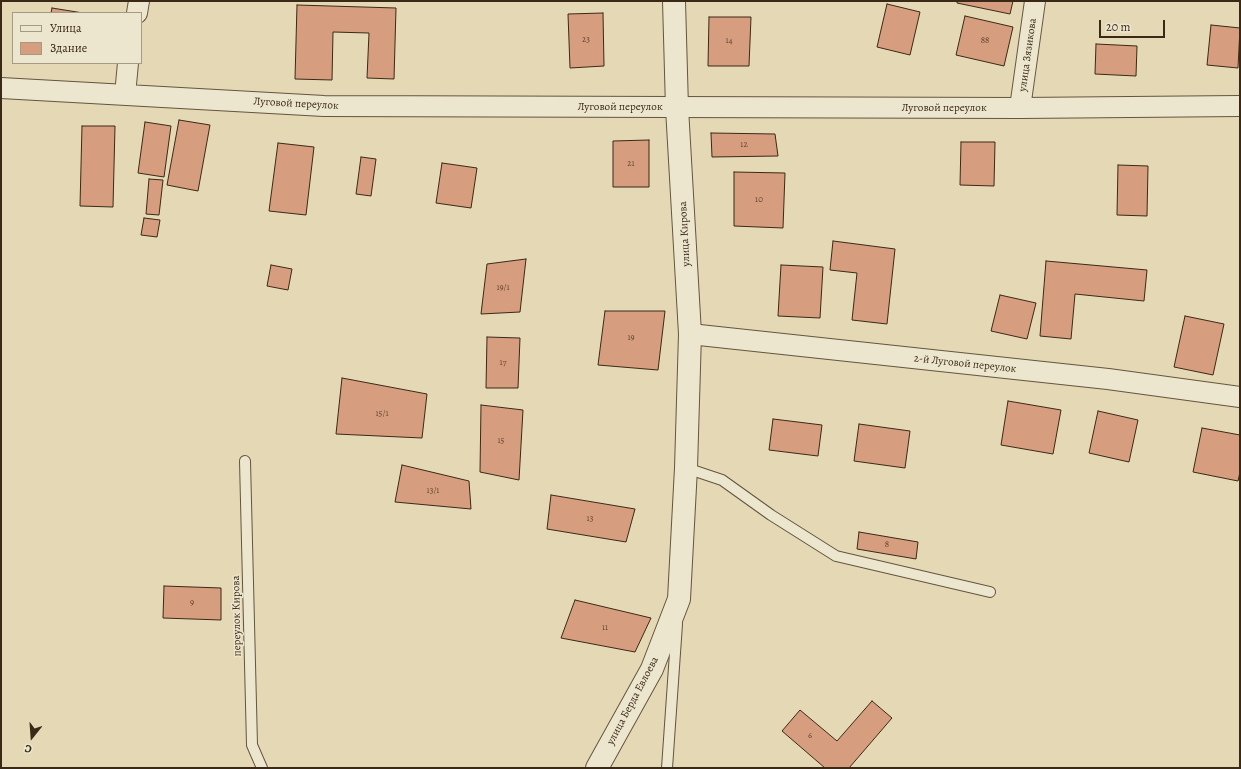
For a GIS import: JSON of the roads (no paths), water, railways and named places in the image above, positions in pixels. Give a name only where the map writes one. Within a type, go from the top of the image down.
[{"type":"street","points":[[137,12],[139,1]]},
{"type":"street","name":"улица Кирова","points":[[674,1],[677,108],[690,334],[686,468]]},
{"type":"street","name":"улица Зязикова","points":[[1020,108],[1036,1]]},
{"type":"street","points":[[125,95],[128,64]]},
{"type":"street","name":"Луговой переулок","points":[[1,88],[324,106],[1020,108],[1240,106]]},
{"type":"street","name":"2-й Луговой переулок","points":[[690,334],[1108,379],[1240,397]]},
{"type":"street","name":"улица Берда Евлоева","points":[[597,768],[652,669],[679,599],[686,468]]},
{"type":"lane","name":"переулок Кирова","points":[[245,461],[252,745],[262,768]]},
{"type":"lane","points":[[686,468],[722,480],[770,515],[836,556],[990,592]]},
{"type":"lane","points":[[667,768],[679,599]]}]
